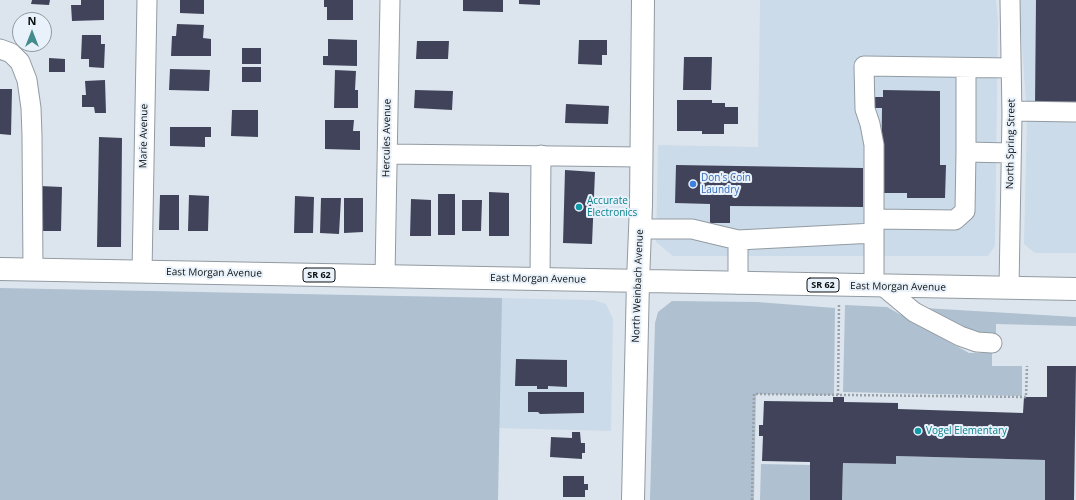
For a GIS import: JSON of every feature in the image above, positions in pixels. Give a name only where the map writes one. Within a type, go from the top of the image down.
[{"type":"main road","name":"North Weinbach Avenue","points":[[633,500],[642,157],[643,0]]},
{"type":"main road","name":"East Morgan Avenue","points":[[0,269],[738,284],[1076,289]]},
{"type":"street","name":"Marie Avenue","points":[[142,272],[147,0]]},
{"type":"street","name":"Hercules Avenue","points":[[385,276],[390,0]]},
{"type":"street","name":"North Spring Street","points":[[1009,288],[1012,111],[1010,0]]},
{"type":"street","points":[[0,50],[11,53],[20,62],[27,80],[32,129],[33,270]]},
{"type":"street","points":[[992,343],[977,342],[960,336],[914,312],[879,286],[874,226],[874,145],[870,124],[865,109],[864,66],[1011,68]]},
{"type":"street","points":[[640,229],[692,229],[738,240],[874,226],[954,220],[965,211],[966,68]]},
{"type":"street","points":[[1012,111],[1076,112]]},
{"type":"street","points":[[966,152],[1011,153]]},
{"type":"street","points":[[387,154],[642,157]]},
{"type":"street","points":[[540,279],[541,155]]},
{"type":"street","points":[[738,240],[738,284]]},
{"type":"path","points":[[838,395],[839,305]]},
{"type":"path","points":[[752,500],[754,394],[1026,397],[1027,366]]},
{"type":"shaded area","points":[[760,0],[996,0],[998,20],[995,246],[988,256],[673,256],[656,242],[658,145],[758,147]]},
{"type":"shaded area","points":[[1019,0],[1076,0],[1076,253],[1035,253],[1024,244],[1027,118]]},
{"type":"shaded area","points":[[0,288],[502,298],[498,500],[0,500]]},
{"type":"shaded area","points":[[499,298],[594,300],[606,304],[613,319],[611,431],[497,428]]},
{"type":"shaded area","points":[[672,301],[757,302],[835,308],[834,395],[756,394],[754,500],[650,500],[655,323],[658,312]]},
{"type":"shaded area","points":[[845,305],[887,307],[969,353],[992,353],[992,366],[1022,366],[1022,396],[843,392]]},
{"type":"shaded area","points":[[924,308],[1076,317],[1076,326],[996,324],[996,336],[986,339]]},
{"type":"shaded area","points":[[896,456],[1045,460],[1045,500],[842,500],[843,463],[896,464]]},
{"type":"shaded area","points":[[761,464],[812,465],[811,500],[760,500]]},
{"type":"building","points":[[32,0],[50,0],[49,5],[31,4]]},
{"type":"building","points":[[81,0],[104,0],[104,20],[72,21],[71,5],[81,5]]},
{"type":"building","points":[[180,0],[204,0],[204,14],[180,13]]},
{"type":"building","points":[[324,0],[353,0],[353,20],[327,20],[327,7],[324,7]]},
{"type":"building","points":[[463,0],[503,0],[503,12],[463,11]]},
{"type":"building","points":[[519,0],[540,0],[540,5],[519,4]]},
{"type":"building","points":[[1036,0],[1076,0],[1076,106],[1035,105]]},
{"type":"building","points":[[177,24],[204,25],[203,38],[211,39],[211,56],[171,56],[172,36],[176,36]]},
{"type":"building","points":[[82,35],[101,35],[101,44],[105,44],[104,68],[89,67],[89,59],[81,59]]},
{"type":"building","points":[[328,39],[357,40],[357,66],[323,65],[323,56],[328,56]]},
{"type":"building","points":[[579,40],[607,40],[607,55],[602,55],[602,65],[578,64]]},
{"type":"building","points":[[417,41],[449,41],[448,59],[416,59]]},
{"type":"building","points":[[242,48],[261,48],[261,64],[242,64]]},
{"type":"building","points":[[684,57],[712,57],[711,90],[683,90]]},
{"type":"building","points":[[49,58],[65,59],[65,72],[49,72]]},
{"type":"building","points":[[242,67],[261,67],[261,82],[242,82]]},
{"type":"building","points":[[170,69],[210,70],[209,91],[169,90]]},
{"type":"building","points":[[335,70],[356,71],[355,90],[358,90],[358,108],[334,108]]},
{"type":"building","points":[[105,80],[106,113],[95,113],[94,107],[82,107],[82,95],[86,95],[85,81]]},
{"type":"building","points":[[0,89],[12,89],[11,135],[0,134]]},
{"type":"building","points":[[415,90],[453,91],[452,110],[414,108]]},
{"type":"building","points":[[883,90],[940,91],[940,165],[946,165],[945,198],[907,198],[907,193],[881,193],[882,108],[869,108],[869,97],[883,97]]},
{"type":"building","points":[[677,100],[712,100],[712,103],[725,103],[725,107],[738,107],[738,124],[724,124],[724,134],[702,134],[702,131],[677,131]]},
{"type":"building","points":[[566,104],[609,106],[608,124],[565,123]]},
{"type":"building","points":[[232,110],[258,110],[258,137],[231,136]]},
{"type":"building","points":[[325,120],[354,120],[353,131],[360,131],[360,150],[325,149]]},
{"type":"building","points":[[170,127],[211,127],[211,137],[205,137],[205,147],[170,146]]},
{"type":"building","points":[[99,137],[122,138],[121,247],[97,247]]},
{"type":"building","points":[[676,165],[863,168],[863,207],[730,206],[730,223],[710,223],[710,204],[675,203]]},
{"type":"building","name":"Accurate Electronics","points":[[565,170],[595,172],[592,244],[563,243]]},
{"type":"building","points":[[40,186],[62,187],[61,231],[38,231]]},
{"type":"building","points":[[489,192],[509,193],[509,236],[489,236]]},
{"type":"building","points":[[438,194],[455,194],[455,235],[438,235]]},
{"type":"building","points":[[160,195],[179,195],[179,230],[159,230]]},
{"type":"building","points":[[189,195],[209,196],[208,231],[188,231]]},
{"type":"building","points":[[295,196],[314,197],[313,233],[294,233]]},
{"type":"building","points":[[321,198],[341,198],[339,234],[320,233]]},
{"type":"building","points":[[344,198],[363,198],[363,232],[344,233]]},
{"type":"building","points":[[411,199],[431,200],[431,236],[410,236]]},
{"type":"building","points":[[462,200],[482,200],[481,231],[462,231]]},
{"type":"building","points":[[516,359],[567,360],[567,387],[548,386],[548,389],[537,389],[537,386],[515,386]]},
{"type":"building","name":"Vogel Elementary","points":[[1047,366],[1076,366],[1074,500],[1045,500],[1045,460],[896,456],[896,464],[843,463],[842,500],[810,500],[810,462],[762,461],[763,436],[759,436],[759,425],[763,425],[764,401],[833,402],[833,397],[844,397],[844,402],[898,403],[898,409],[1023,413],[1024,397],[1047,397]]},
{"type":"building","points":[[528,392],[584,392],[584,413],[540,414],[538,412],[528,412]]},
{"type":"building","points":[[572,432],[580,432],[581,443],[585,443],[585,453],[582,453],[582,459],[550,457],[551,437],[572,438]]},
{"type":"building","points":[[563,476],[584,476],[584,484],[588,484],[588,490],[585,490],[585,497],[563,497]]},
{"type":"place","name":"Don's Coin Laundry","points":[[693,184]]},
{"type":"place","name":"Accurate Electronics","points":[[579,207]]},
{"type":"place","name":"Vogel Elementary","points":[[918,431]]}]
